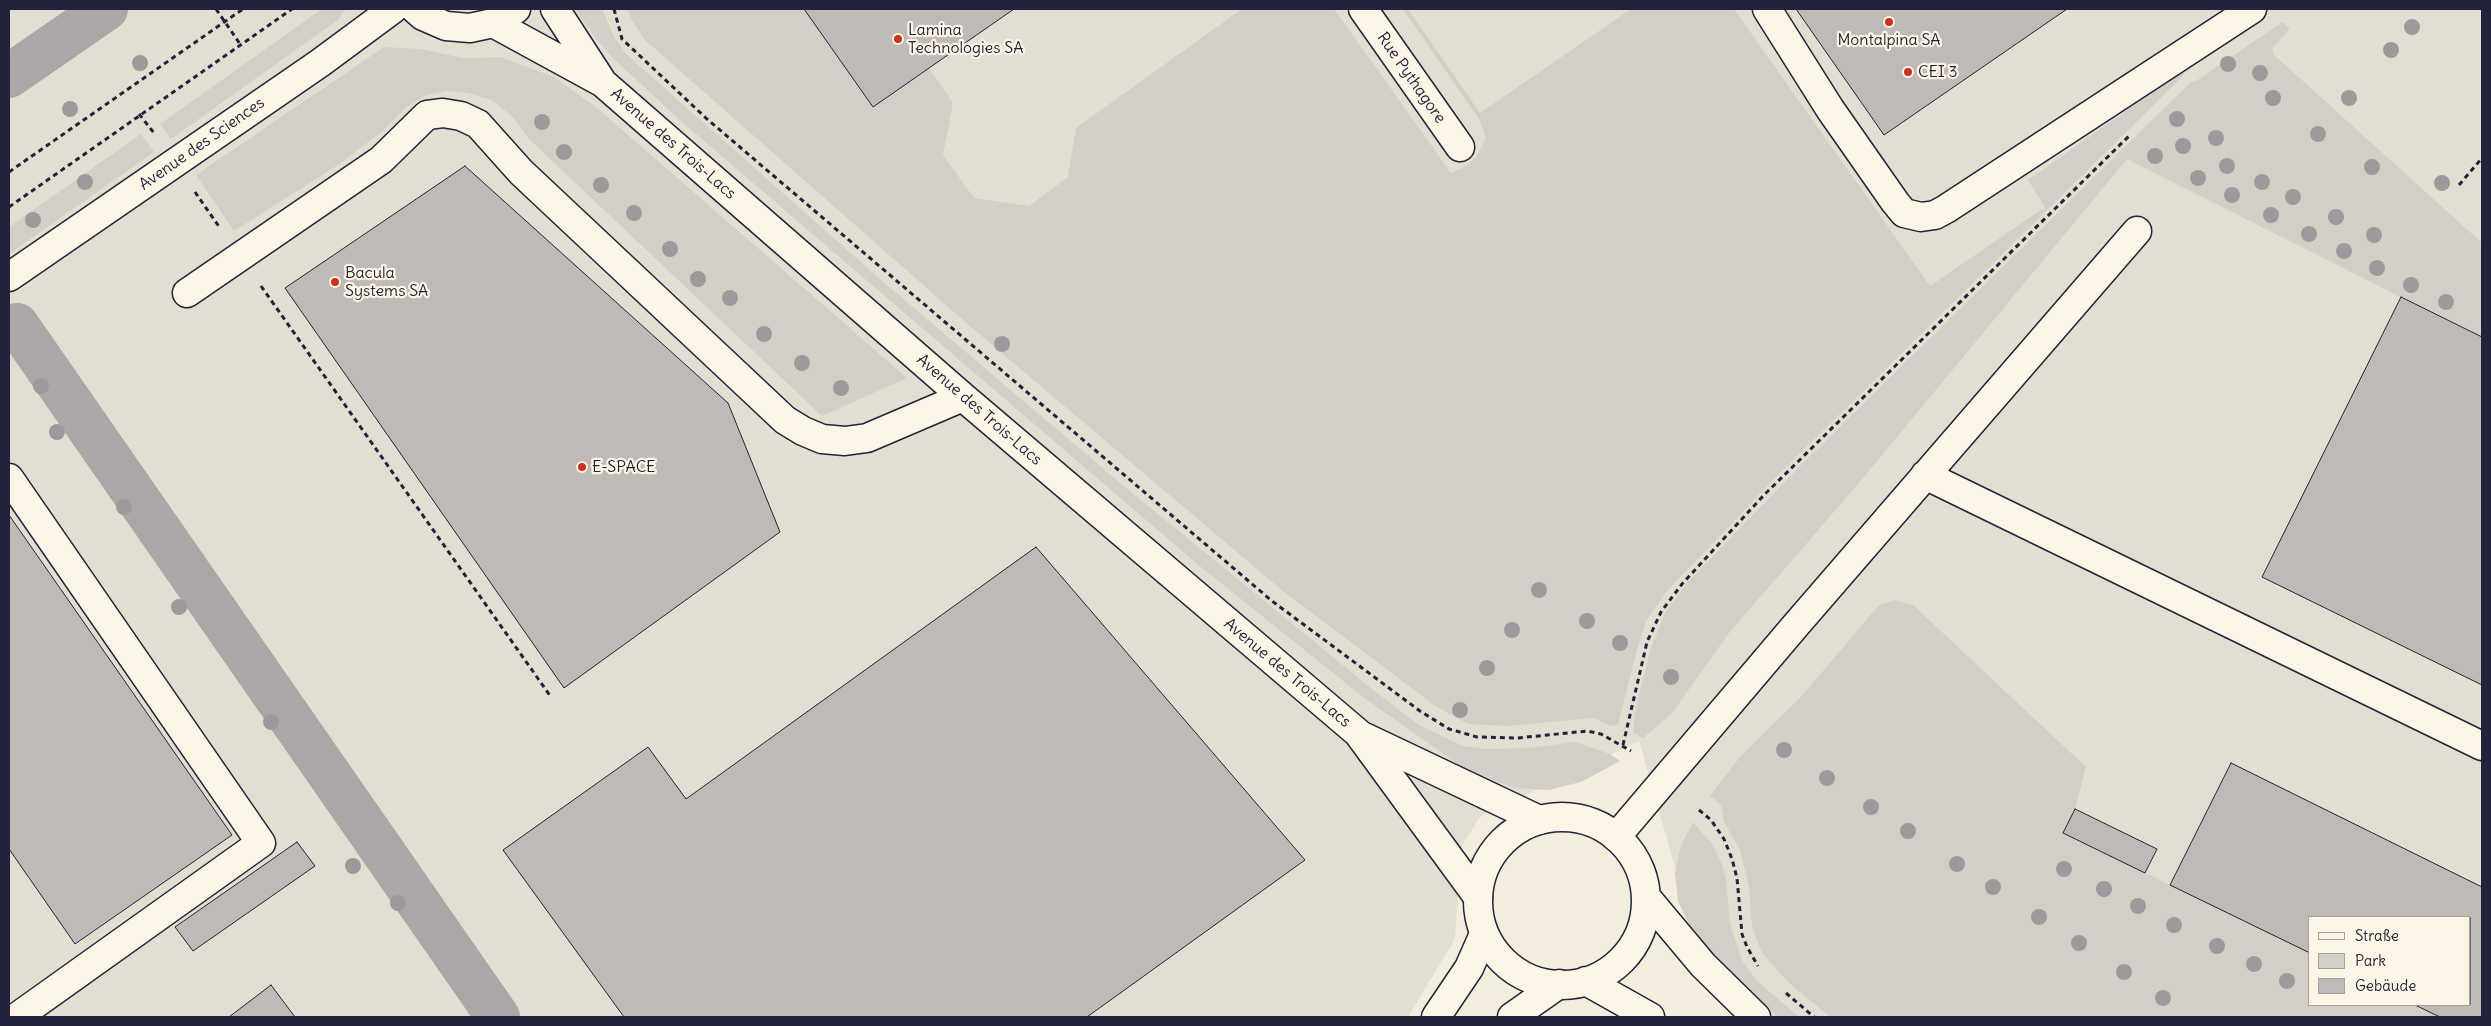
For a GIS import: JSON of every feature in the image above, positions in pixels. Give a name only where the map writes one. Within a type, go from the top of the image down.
[{"type":"main road","name":"Avenue des Sciences","points":[[9,277],[320,63],[393,9]]},
{"type":"main road","points":[[415,9],[423,16],[446,26],[470,28],[504,16]]},
{"type":"main road","name":"Avenue des Trois-Lacs","points":[[556,9],[603,83]]},
{"type":"main road","name":"Rue Pythagore","points":[[1362,9],[1460,147]]},
{"type":"main road","points":[[1767,9],[1830,109],[1895,202],[1904,212],[1921,217],[1935,215],[1946,209],[2252,9]]},
{"type":"main road","name":"Avenue des Trois-Lacs","points":[[504,16],[603,83],[963,397],[1358,733],[1478,897]]},
{"type":"main road","points":[[187,293],[381,160],[427,115],[443,113],[461,116],[478,124],[536,186],[785,420],[803,431],[822,439],[845,442],[867,438],[963,397]]},
{"type":"main road","points":[[1616,837],[1925,475],[2137,231]]},
{"type":"main road","points":[[1925,475],[2482,746]]},
{"type":"main road","points":[[9,478],[261,843],[17,1017]]},
{"type":"main road","name":"Avenue des Trois-Lacs","points":[[1358,733],[1539,820]]},
{"type":"main road","points":[[1560,817],[1580,819],[1599,826],[1616,837],[1632,854],[1641,875],[1646,897],[1644,919],[1636,939],[1624,958],[1607,972],[1573,984],[1540,982],[1522,975],[1507,964],[1494,950],[1484,934],[1479,916],[1478,897],[1481,876],[1490,857],[1503,840],[1520,828],[1539,820],[1560,817]]},
{"type":"main road","points":[[1646,897],[1703,965],[1756,1017]]},
{"type":"main road","points":[[1436,1017],[1464,975],[1484,934]]},
{"type":"main road","points":[[1586,981],[1650,1017]]},
{"type":"main road","points":[[1512,1017],[1559,984]]},
{"type":"path","points":[[216,9],[240,44]]},
{"type":"path","points":[[9,172],[243,9]]},
{"type":"path","points":[[9,206],[292,9]]},
{"type":"path","points":[[614,9],[622,39],[707,119],[1272,601],[1420,711],[1449,728],[1477,737],[1518,738],[1587,731],[1601,734],[1631,751]]},
{"type":"path","points":[[139,114],[158,140]]},
{"type":"path","points":[[1623,745],[1646,642],[1661,612],[1682,584],[1764,495],[2138,128]]},
{"type":"path","points":[[2459,184],[2482,158]]},
{"type":"path","points":[[193,188],[551,697]]},
{"type":"path","points":[[1699,810],[1710,820],[1724,839],[1737,878],[1742,934],[1747,947],[1764,973]]},
{"type":"path","points":[[1784,992],[1814,1017]]},
{"type":"shaded area","points":[[9,9],[2482,9],[2482,1017],[1756,1017],[1703,965],[1639,741],[1481,816],[1462,845],[1455,939],[1408,1017],[9,1017]]},
{"type":"green space","points":[[322,9],[345,9],[339,19],[171,139],[160,124]]},
{"type":"green space","points":[[575,9],[602,9],[614,37],[627,55],[881,280],[1120,483],[1372,689],[1419,725],[1463,746],[1487,749],[1529,748],[1575,742],[1610,754],[1620,761],[1581,782],[1549,790],[1514,788],[1465,769],[1363,697],[1201,567],[681,121],[616,61],[597,40]]},
{"type":"green space","points":[[627,9],[804,9],[873,107],[929,68],[953,103],[943,155],[974,198],[1029,206],[1068,177],[1076,128],[1242,9],[1334,9],[1451,173],[1466,166],[1476,158],[1486,138],[1479,119],[1403,9],[1408,9],[1480,113],[1631,9],[1734,9],[1930,286],[2045,207],[2028,180],[2181,72],[2185,74],[1774,479],[1667,591],[1646,621],[1618,725],[1611,726],[1594,718],[1507,726],[1468,724],[1434,705],[1283,591],[971,327],[645,40],[631,19]]},
{"type":"green space","points":[[2283,22],[2290,29],[2273,47],[2273,54],[2482,243],[2482,338],[2127,159],[1858,484],[1729,633],[1672,713],[1643,738],[1633,732],[1635,712],[1651,648],[1665,613],[1687,583],[1801,465],[2192,81],[2196,81]]},
{"type":"green space","points":[[384,47],[420,49],[463,58],[501,57],[554,77],[597,108],[907,378],[822,416],[529,139],[514,118],[492,100],[468,93],[447,91],[427,95],[405,108],[384,130],[338,165],[234,231],[196,175]]},
{"type":"green space","points":[[141,134],[154,152],[9,254],[9,227]]},
{"type":"green space","points":[[1895,600],[1913,605],[2086,767],[2075,809],[2063,833],[2308,952],[2308,1006],[2417,1006],[2440,1017],[1830,1017],[1789,983],[1762,953],[1752,927],[1749,887],[1740,850],[1724,822],[1721,805],[1710,796],[1740,757],[1800,698],[1879,605]]},
{"type":"green space","points":[[1693,822],[1712,844],[1722,864],[1726,880],[1730,924],[1742,960],[1757,981],[1799,1017],[1779,1017],[1743,986],[1692,931],[1678,901],[1675,873],[1681,845]]},
{"type":"building","name":"Lamina Technologies SA","points":[[804,9],[1014,9],[873,107]]},
{"type":"building","name":"CEI 3","points":[[1796,9],[2067,9],[1884,135]]},
{"type":"building","name":"E-SPACE","points":[[465,166],[728,403],[780,532],[564,688],[285,288]]},
{"type":"building","points":[[2401,297],[2482,337],[2482,685],[2262,577]]},
{"type":"building","points":[[9,515],[232,835],[75,944],[9,849]]},
{"type":"building","points":[[1036,547],[1305,860],[1087,1017],[624,1017],[503,850],[648,747],[686,799]]},
{"type":"building","points":[[2231,763],[2482,887],[2482,1017],[2440,1017],[2417,1006],[2471,1006],[2471,916],[2308,916],[2308,952],[2170,885]]},
{"type":"building","points":[[2075,809],[2157,849],[2145,873],[2063,833]]},
{"type":"building","points":[[297,842],[315,866],[193,951],[175,927]]},
{"type":"building","points":[[271,985],[295,1017],[229,1017]]},
{"type":"waterway","points":[[9,76],[106,9]]},
{"type":"waterway","points":[[17,325],[498,1017]]},
{"type":"place","name":"Montalpina SA","points":[[1889,22]]},
{"type":"place","name":"Lamina Technologies SA","points":[[898,39]]},
{"type":"place","name":"CEI 3","points":[[1908,72]]},
{"type":"place","name":"Bacula Systems SA","points":[[335,282]]},
{"type":"place","name":"E-SPACE","points":[[582,467]]}]
